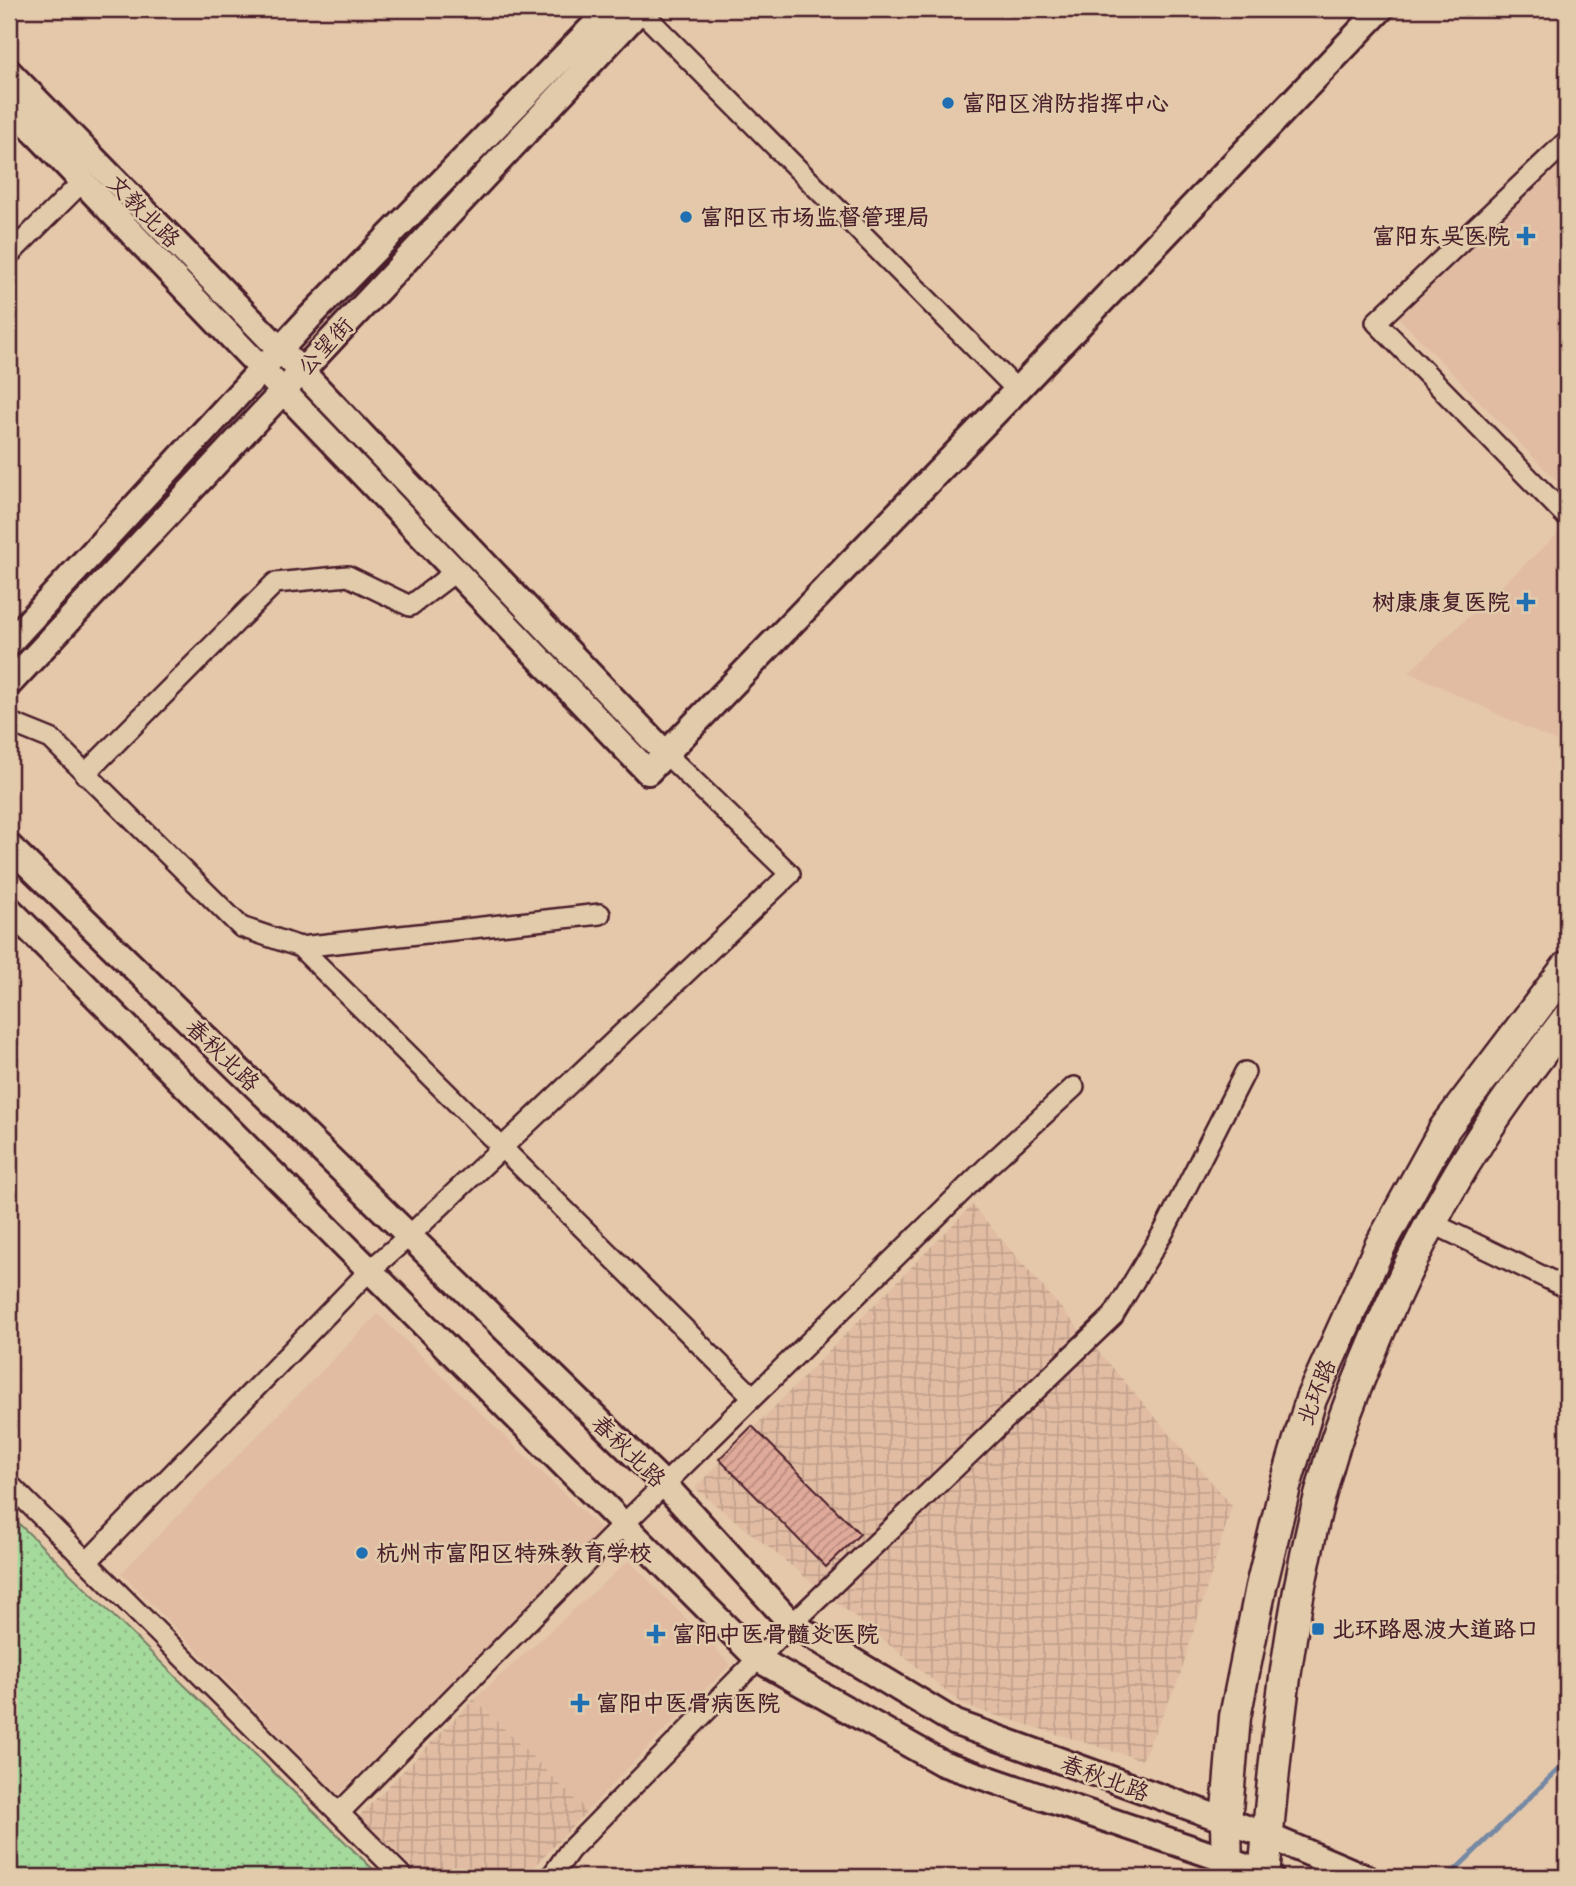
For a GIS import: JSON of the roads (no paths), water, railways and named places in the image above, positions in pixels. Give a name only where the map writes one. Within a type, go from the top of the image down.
[{"type":"main road","name":"北环路","points":[[1227,1869],[1226,1822],[1236,1717],[1261,1587],[1285,1487],[1311,1399],[1380,1246],[1445,1128],[1567,967]]},
{"type":"main road","name":"北环路","points":[[1266,1876],[1266,1835],[1291,1636],[1314,1520],[1355,1389],[1390,1307],[1432,1223],[1483,1135],[1567,1019]]},
{"type":"street","name":"公望街","points":[[9,643],[261,369],[610,9]]},
{"type":"street","name":"公望街","points":[[9,684],[640,9]]},
{"type":"street","points":[[640,9],[1017,390]]},
{"type":"street","points":[[87,1562],[369,1270],[409,1236],[790,874],[666,754],[1381,9]]},
{"type":"street","name":"文教北路","points":[[9,72],[280,349],[666,754],[648,772],[9,105]]},
{"type":"street","points":[[1567,141],[1376,321],[1567,517]]},
{"type":"street","points":[[9,255],[82,182]]},
{"type":"street","points":[[85,774],[275,583],[348,576],[411,606],[455,572]]},
{"type":"street","points":[[9,722],[51,740],[241,926],[300,947],[753,1397]]},
{"type":"street","name":"春秋北路","points":[[9,846],[664,1485],[792,1624],[956,1723],[1266,1835],[1364,1877]]},
{"type":"street","name":"春秋北路","points":[[9,909],[758,1659],[942,1763],[1227,1869],[1266,1876]]},
{"type":"street","points":[[300,947],[600,914]]},
{"type":"street","points":[[551,1877],[570,1850],[792,1624],[1113,1316],[1164,1231],[1245,1072]]},
{"type":"street","points":[[339,1813],[623,1525],[987,1167],[1073,1087]]},
{"type":"street","points":[[1432,1223],[1567,1288]]},
{"type":"street","points":[[9,1484],[403,1877]]},
{"type":"waterway","points":[[1448,1877],[1567,1761]]},
{"type":"place","name":"富阳区消防指挥中心","points":[[948,103]]},
{"type":"place","name":"富阳区市场监督管理局","points":[[686,217]]},
{"type":"place","name":"富阳东吴医院","points":[[1526,236]]},
{"type":"place","name":"树康康复医院","points":[[1526,602]]},
{"type":"place","name":"杭州市富阳区特殊教育学校","points":[[362,1553]]},
{"type":"place","name":"北环路恩波大道路口","points":[[1318,1629]]},
{"type":"place","name":"富阳中医骨髓炎医院","points":[[656,1634]]},
{"type":"place","name":"富阳中医骨病医院","points":[[580,1703]]}]
